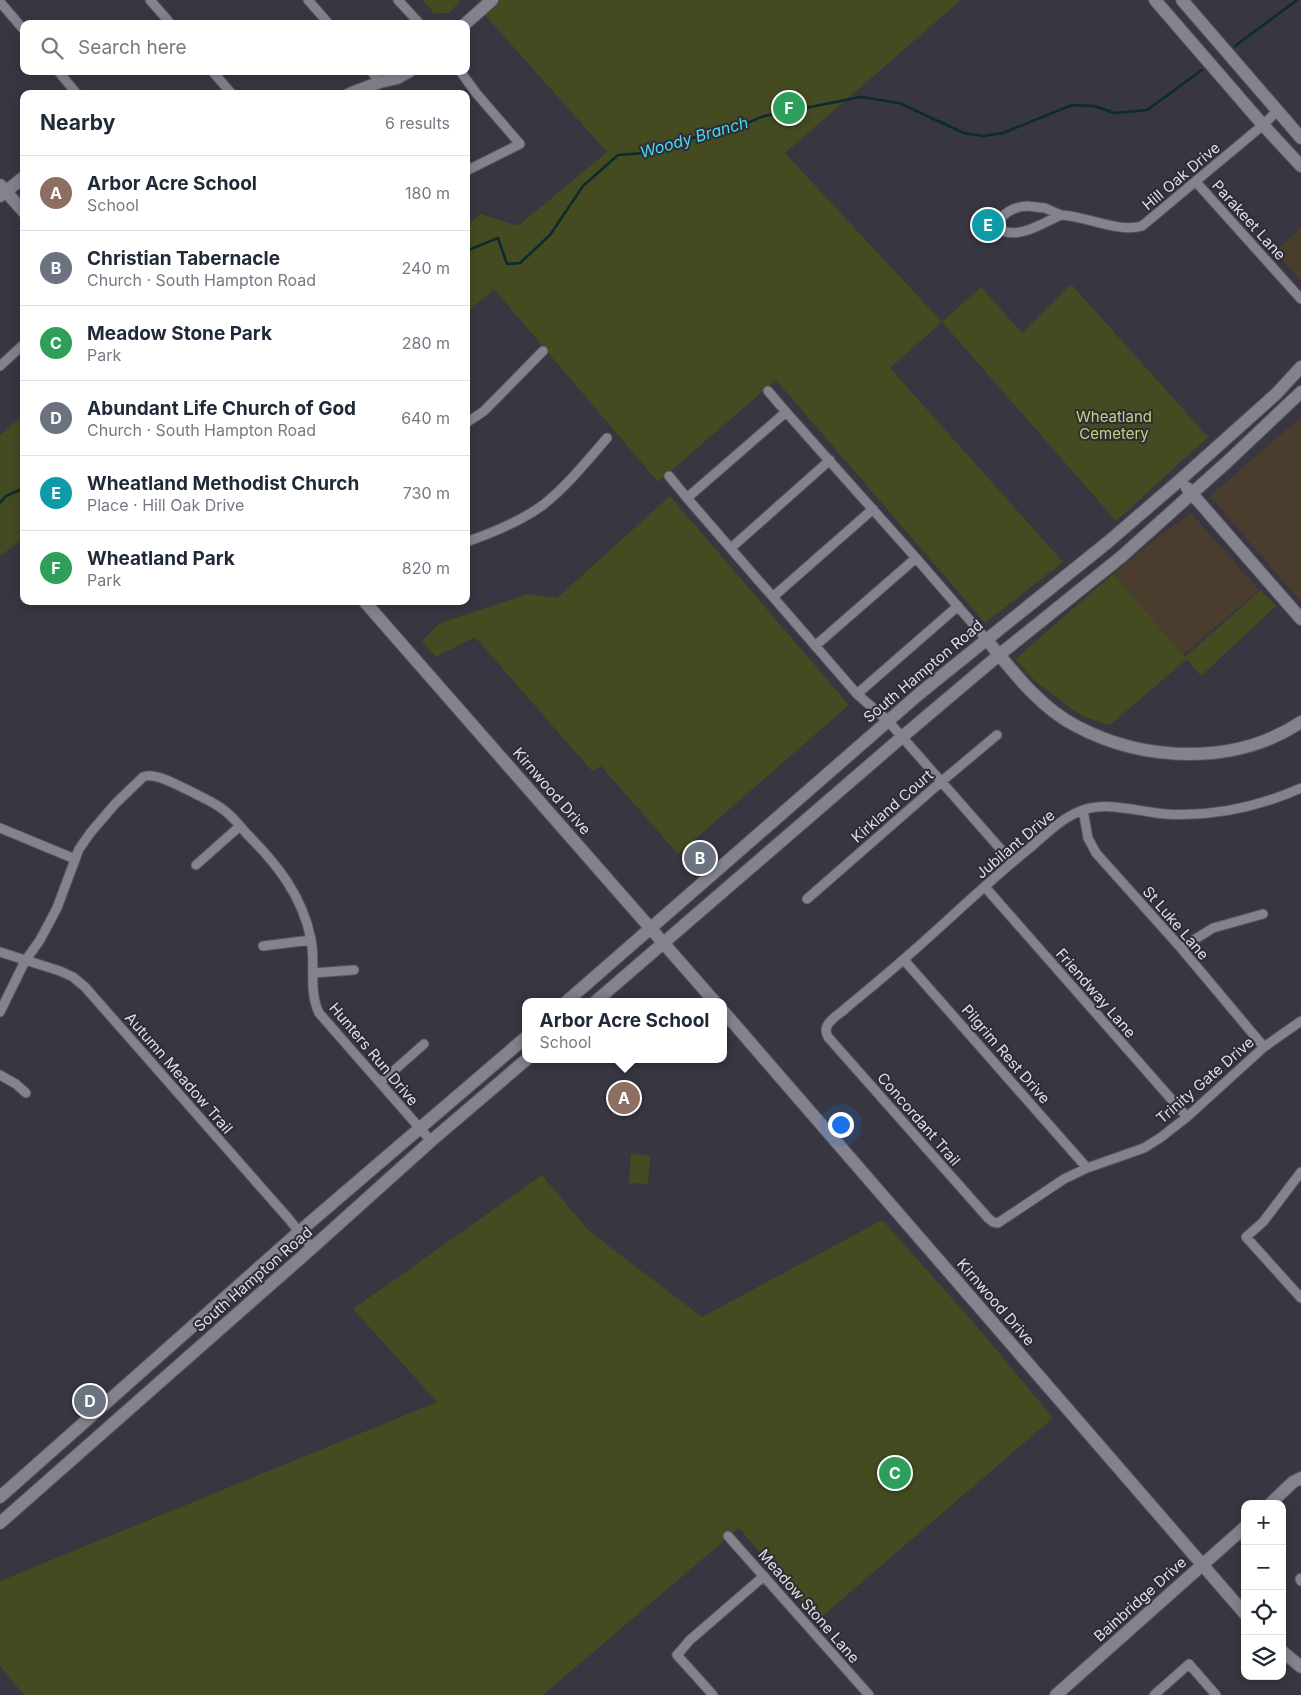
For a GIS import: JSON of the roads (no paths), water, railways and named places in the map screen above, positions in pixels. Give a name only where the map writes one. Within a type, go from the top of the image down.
[{"type":"main road","points":[[470,20],[492,0]]},
{"type":"main road","points":[[1156,0],[1263,125],[1301,166]]},
{"type":"main road","points":[[1182,0],[1301,138]]},
{"type":"main road","points":[[359,90],[403,75]]},
{"type":"main road","points":[[20,180],[2,191],[20,208]]},
{"type":"main road","name":"South Hampton Road","points":[[571,998],[888,721],[986,639],[1108,542],[1180,480],[1276,394],[1301,367]]},
{"type":"main road","points":[[600,998],[902,737],[999,655],[1121,557],[1301,392]]},
{"type":"main road","points":[[1180,480],[1301,619]]},
{"type":"main road","points":[[1108,542],[1121,557]]},
{"type":"main road","name":"Kirnwood Drive","points":[[368,605],[711,998]]},
{"type":"main road","points":[[986,639],[1021,680],[1049,708],[1075,726],[1147,751],[1172,754],[1220,752],[1250,745],[1274,736],[1301,722]]},
{"type":"main road","name":"Kirnwood Drive","points":[[727,1016],[1241,1609]]},
{"type":"main road","name":"South Hampton Road","points":[[0,1497],[300,1231],[522,1041]]},
{"type":"main road","name":"South Hampton Road","points":[[0,1522],[312,1248],[430,1141],[523,1063]]},
{"type":"main road","points":[[140,1374],[152,1389]]},
{"type":"main road","points":[[75,1431],[88,1445]]},
{"type":"main road","points":[[1274,1500],[1301,1478]]},
{"type":"main road","name":"Bainbridge Drive","points":[[1056,1695],[1241,1530]]},
{"type":"main road","points":[[1286,1654],[1301,1667]]},
{"type":"street","points":[[150,0],[168,20]]},
{"type":"street","points":[[308,0],[326,20]]},
{"type":"street","points":[[398,0],[416,20]]},
{"type":"street","points":[[0,2],[20,25]]},
{"type":"street","points":[[61,75],[75,90]]},
{"type":"street","points":[[215,75],[229,90]]},
{"type":"street","points":[[374,75],[380,82]]},
{"type":"street","points":[[463,75],[520,144],[470,170]]},
{"type":"street","name":"Hill Oak Drive","points":[[1060,215],[1018,233],[1005,232],[998,227],[1002,216],[1022,206],[1045,208],[1060,215],[1082,217],[1128,228],[1137,228],[1148,223],[1277,111]]},
{"type":"street","name":"Parakeet Lane","points":[[1196,182],[1301,299]]},
{"type":"street","points":[[0,366],[20,348]]},
{"type":"street","points":[[470,421],[484,412],[543,351]]},
{"type":"street","points":[[768,391],[986,639]]},
{"type":"street","points":[[687,498],[786,412]]},
{"type":"street","points":[[470,540],[510,524],[543,504],[564,486],[607,438]]},
{"type":"street","points":[[730,548],[830,460]]},
{"type":"street","points":[[669,476],[857,694],[888,721],[1012,862]]},
{"type":"street","points":[[774,596],[873,509]]},
{"type":"street","points":[[816,646],[916,558]]},
{"type":"street","points":[[857,694],[958,606]]},
{"type":"street","name":"Kirkland Court","points":[[807,899],[942,781],[997,736]]},
{"type":"street","name":"Hunters Run Drive","points":[[75,859],[79,849],[91,832],[133,785],[146,775],[168,781],[205,798],[225,811],[269,856],[292,888],[302,908],[311,940],[314,1002],[319,1013],[430,1141]]},
{"type":"street","name":"Jubilant Drive","points":[[826,1032],[826,1027],[829,1024],[904,960],[1012,862],[1062,821],[1083,810],[1110,806],[1165,814],[1227,811],[1253,806],[1301,788]]},
{"type":"street","name":"St Luke Lane","points":[[1083,810],[1088,838],[1096,853],[1264,1047]]},
{"type":"street","points":[[196,865],[240,826]]},
{"type":"street","points":[[0,828],[75,859],[57,908],[40,940],[25,961],[0,1012]]},
{"type":"street","name":"Friendway Lane","points":[[984,887],[1187,1117]]},
{"type":"street","points":[[1180,948],[1213,928],[1263,914]]},
{"type":"street","points":[[262,946],[311,940]]},
{"type":"street","name":"Autumn Meadow Trail","points":[[0,952],[73,977],[85,986],[300,1231],[312,1248]]},
{"type":"street","name":"Pilgrim Rest Drive","points":[[904,960],[1087,1168]]},
{"type":"street","points":[[313,973],[354,970]]},
{"type":"street","name":"Trinity Gate Drive","points":[[993,1222],[1001,1222],[1049,1188],[1087,1168],[1144,1148],[1187,1117],[1264,1047],[1301,1021]]},
{"type":"street","name":"Concordant Trail","points":[[826,1032],[828,1037],[993,1222]]},
{"type":"street","points":[[380,1083],[424,1044]]},
{"type":"street","points":[[0,1075],[16,1084],[26,1093]]},
{"type":"street","points":[[1301,1172],[1263,1222],[1246,1237],[1301,1298]]},
{"type":"street","name":"Meadow Stone Lane","points":[[728,1536],[869,1695]]},
{"type":"street","points":[[713,1695],[677,1655],[690,1640],[764,1576]]},
{"type":"street","points":[[1154,1695],[1189,1664],[1216,1695]]},
{"type":"waterway","name":"Woody Branch","points":[[1235,46],[1297,0]]},
{"type":"waterway","name":"Woody Branch","points":[[470,249],[498,238],[507,264],[520,263],[550,235],[583,186],[618,155],[645,153],[711,132],[733,129],[764,116],[861,97],[899,103],[964,133],[983,136],[1003,133],[1072,105],[1094,106],[1115,113],[1147,110],[1202,70]]},
{"type":"waterway","name":"Woody Branch","points":[[0,503],[6,496],[20,490]]},
{"type":"place","name":"Wheatland Park","points":[[789,108]]},
{"type":"place","name":"Wheatland Methodist Church","points":[[988,225]]},
{"type":"place","name":"Christian Tabernacle","points":[[700,858]]},
{"type":"place","name":"Arbor Acre School","points":[[624,1098]]},
{"type":"place","name":"Abundant Life Church of God","points":[[90,1401]]},
{"type":"place","name":"Meadow Stone Park","points":[[895,1473]]},
{"type":"park label","name":"Wheatland Cemetery","points":[[1114,424]]}]
